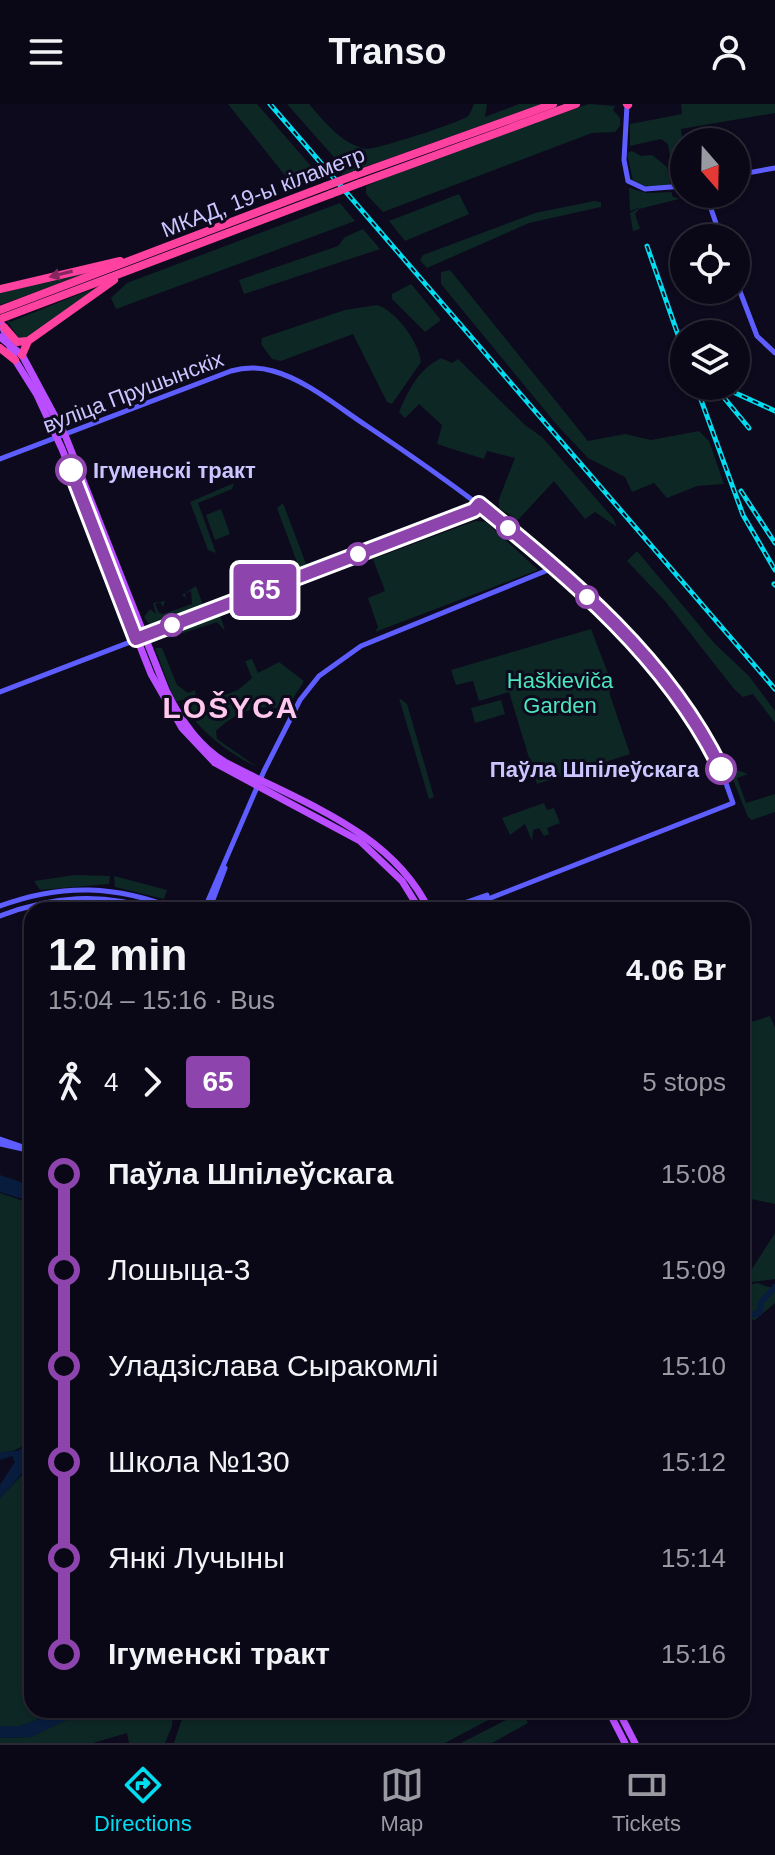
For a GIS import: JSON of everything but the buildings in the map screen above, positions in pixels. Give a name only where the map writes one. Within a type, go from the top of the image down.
[{"type":"highway","points":[[501,126],[553,104]]},
{"type":"highway","points":[[501,126],[576,104]]},
{"type":"highway","name":"МКАД, 19-ы кіламетр","points":[[40,300],[145,257],[501,126]]},
{"type":"highway","name":"МКАД, 19-ы кіламетр","points":[[40,300],[136,268],[329,190]]},
{"type":"highway","points":[[0,289],[145,257]]},
{"type":"highway","points":[[2,343],[19,358],[28,341],[136,268]]},
{"type":"highway","points":[[28,341],[17,342],[1,322],[6,311],[40,300]]},
{"type":"main road","points":[[1,322],[2,343]]},
{"type":"main road","points":[[19,358],[61,436],[140,638],[168,695],[199,740],[218,758],[259,783],[364,836],[407,875],[418,902]]},
{"type":"main road","points":[[612,1718],[625,1743]]},
{"type":"main road","points":[[622,1718],[635,1743]]},
{"type":"street","points":[[627,104],[624,160],[628,181],[645,189],[670,187]]},
{"type":"street","points":[[750,172],[775,168]]},
{"type":"street","points":[[745,304],[757,336],[775,353]]},
{"type":"street","name":"вуліца Прушынскіх","points":[[0,459],[231,371],[260,368],[280,373],[332,403],[479,504],[613,622],[672,686],[708,742],[733,803],[503,890]]},
{"type":"street","points":[[0,692],[474,510],[479,504]]},
{"type":"street","points":[[210,902],[259,783],[300,700],[336,661],[375,639],[553,568]]},
{"type":"street","points":[[0,906],[35,895],[76,888],[129,893],[155,902]]},
{"type":"street","points":[[467,902],[503,890]]},
{"type":"street","points":[[477,902],[503,890]]},
{"type":"street","points":[[46,902],[78,897],[122,902]]},
{"type":"street","points":[[0,916],[24,908]]},
{"type":"street","points":[[0,1141],[24,1148]]},
{"type":"green space","points":[[228,104],[257,104],[311,166],[291,183]]},
{"type":"green space","points":[[287,104],[309,104],[342,137],[367,149],[401,141],[463,119],[469,115],[474,104],[487,104],[485,117],[519,104],[542,104],[342,175],[344,164],[340,164]]},
{"type":"green space","points":[[589,104],[615,106],[613,110],[620,118],[620,126],[615,132],[592,133],[383,212],[366,194],[366,186],[448,152]]},
{"type":"green space","points":[[681,104],[775,104],[775,113],[670,128],[670,157],[668,144],[661,139],[630,146],[630,124],[682,114]]},
{"type":"green space","points":[[627,153],[652,155],[667,167],[670,185],[648,187],[633,181]]},
{"type":"green space","points":[[629,188],[647,193],[670,192],[670,201],[639,209],[635,214],[640,229],[633,231],[630,213],[641,207],[630,211]]},
{"type":"green space","points":[[459,194],[469,214],[405,241],[389,221]]},
{"type":"green space","points":[[601,202],[601,207],[529,223],[427,268],[420,260],[423,255],[535,213]]},
{"type":"green space","points":[[340,203],[355,221],[116,309],[111,298],[127,283]]},
{"type":"green space","points":[[363,229],[380,249],[244,294],[239,280],[338,246],[345,237]]},
{"type":"green space","points":[[101,268],[0,305],[0,293]]},
{"type":"green space","points":[[450,270],[588,441],[625,434],[651,440],[699,431],[709,441],[724,484],[697,486],[667,498],[654,483],[632,492],[625,477],[588,458],[441,284],[441,272]]},
{"type":"green space","points":[[105,284],[25,340],[20,340],[0,310],[0,307],[10,322]]},
{"type":"green space","points":[[411,284],[441,320],[425,332],[392,299],[392,294]]},
{"type":"green space","points":[[377,305],[392,314],[405,328],[421,362],[392,404],[387,402],[353,334],[281,361],[272,359],[261,344],[262,338],[345,310]]},
{"type":"green space","points":[[441,358],[452,363],[458,359],[525,425],[542,437],[613,518],[617,527],[595,512],[585,519],[554,481],[518,520],[499,508],[499,499],[515,458],[487,451],[484,459],[437,444],[442,425],[419,404],[405,418],[399,412],[411,388],[420,374]]},
{"type":"green space","points":[[234,483],[232,489],[198,503],[216,553],[208,550],[190,502]]},
{"type":"green space","points":[[283,503],[306,564],[238,590],[298,565],[277,508]]},
{"type":"green space","points":[[221,509],[230,534],[215,540],[206,515]]},
{"type":"green space","points":[[475,521],[486,522],[538,570],[375,632],[378,627],[368,598],[385,591],[373,559]]},
{"type":"green space","points":[[637,551],[715,644],[749,676],[775,711],[775,723],[753,694],[743,697],[734,689],[665,601],[627,561]]},
{"type":"green space","points":[[196,586],[203,605],[150,625],[144,617],[150,609],[156,614],[153,603],[165,601],[163,607],[160,602],[155,604],[159,613],[163,614],[192,604],[191,591],[185,593]]},
{"type":"green space","points":[[216,613],[220,615],[225,631],[217,622],[165,639]]},
{"type":"green space","name":"Haškieviča Garden","points":[[591,629],[614,689],[609,692],[630,754],[537,784],[509,692],[479,701],[473,681],[456,685],[451,670]]},
{"type":"green space","points":[[155,648],[162,648],[177,685],[188,693],[195,690],[196,696],[175,702]]},
{"type":"green space","points":[[252,659],[258,673],[279,662],[304,681],[286,710],[267,707],[248,710],[216,731],[217,739],[257,767],[216,741],[183,706],[198,701],[201,704],[238,690],[252,678],[245,661]]},
{"type":"green space","points":[[399,698],[407,704],[434,797],[429,799]]},
{"type":"green space","points":[[501,700],[505,714],[475,723],[471,708]]},
{"type":"green space","points":[[729,770],[748,774],[737,778],[746,803],[775,794],[775,812],[752,820],[748,817]]},
{"type":"green space","points":[[544,803],[547,810],[554,808],[560,823],[547,828],[549,834],[544,836],[539,828],[533,830],[532,841],[525,824],[510,835],[502,818]]},
{"type":"green space","points":[[75,875],[110,876],[109,884],[40,890],[34,881]]},
{"type":"green space","points":[[114,876],[167,890],[164,899],[115,887]]},
{"type":"green space","points":[[770,1016],[775,1028],[775,1204],[750,1199],[750,1022]]},
{"type":"green space","points":[[0,1193],[24,1201],[24,1446],[0,1452]]},
{"type":"green space","points":[[775,1233],[775,1279],[750,1282],[750,1272]]},
{"type":"green space","points":[[757,1283],[775,1289],[775,1303],[755,1320],[750,1319],[750,1285]]},
{"type":"green space","points":[[24,1472],[24,1718],[42,1718],[20,1726],[0,1726],[0,1498]]},
{"type":"green space","points":[[70,1718],[172,1718],[165,1743],[129,1743],[127,1733],[93,1743],[0,1743],[0,1738],[31,1737]]},
{"type":"green space","points":[[182,1718],[492,1718],[445,1743],[174,1743]]},
{"type":"green space","points":[[510,1718],[525,1718],[528,1723],[492,1743],[461,1743]]},
{"type":"water","points":[[0,1175],[24,1183],[24,1200],[0,1192]]},
{"type":"water","points":[[24,1447],[24,1469],[0,1498],[0,1485],[15,1462],[12,1456],[0,1460],[0,1452],[17,1451]]},
{"type":"water","points":[[42,1718],[70,1718],[31,1737],[0,1738],[0,1726],[20,1726]]},
{"type":"waterway","name":"LOŠYCA","points":[[750,1315],[759,1313],[761,1302],[775,1287]]},
{"type":"railway","points":[[270,104],[775,689]]},
{"type":"railway","points":[[647,246],[673,320]]},
{"type":"railway","points":[[701,400],[743,515],[775,570]]},
{"type":"railway","points":[[726,400],[749,428]]},
{"type":"railway","points":[[750,400],[775,411]]},
{"type":"railway","points":[[741,491],[775,543]]},
{"type":"bus line","name":"65","points":[[71,470],[136,639],[474,510],[479,504],[587,598],[651,661],[688,710],[721,769]]},
{"type":"place","name":"Ігуменскі тракт","points":[[71,470]]},
{"type":"place","name":"Паўла Шпілеўскага","points":[[721,769]]},
{"type":"district","name":"LOŠYCA","points":[[231,707]]}]
